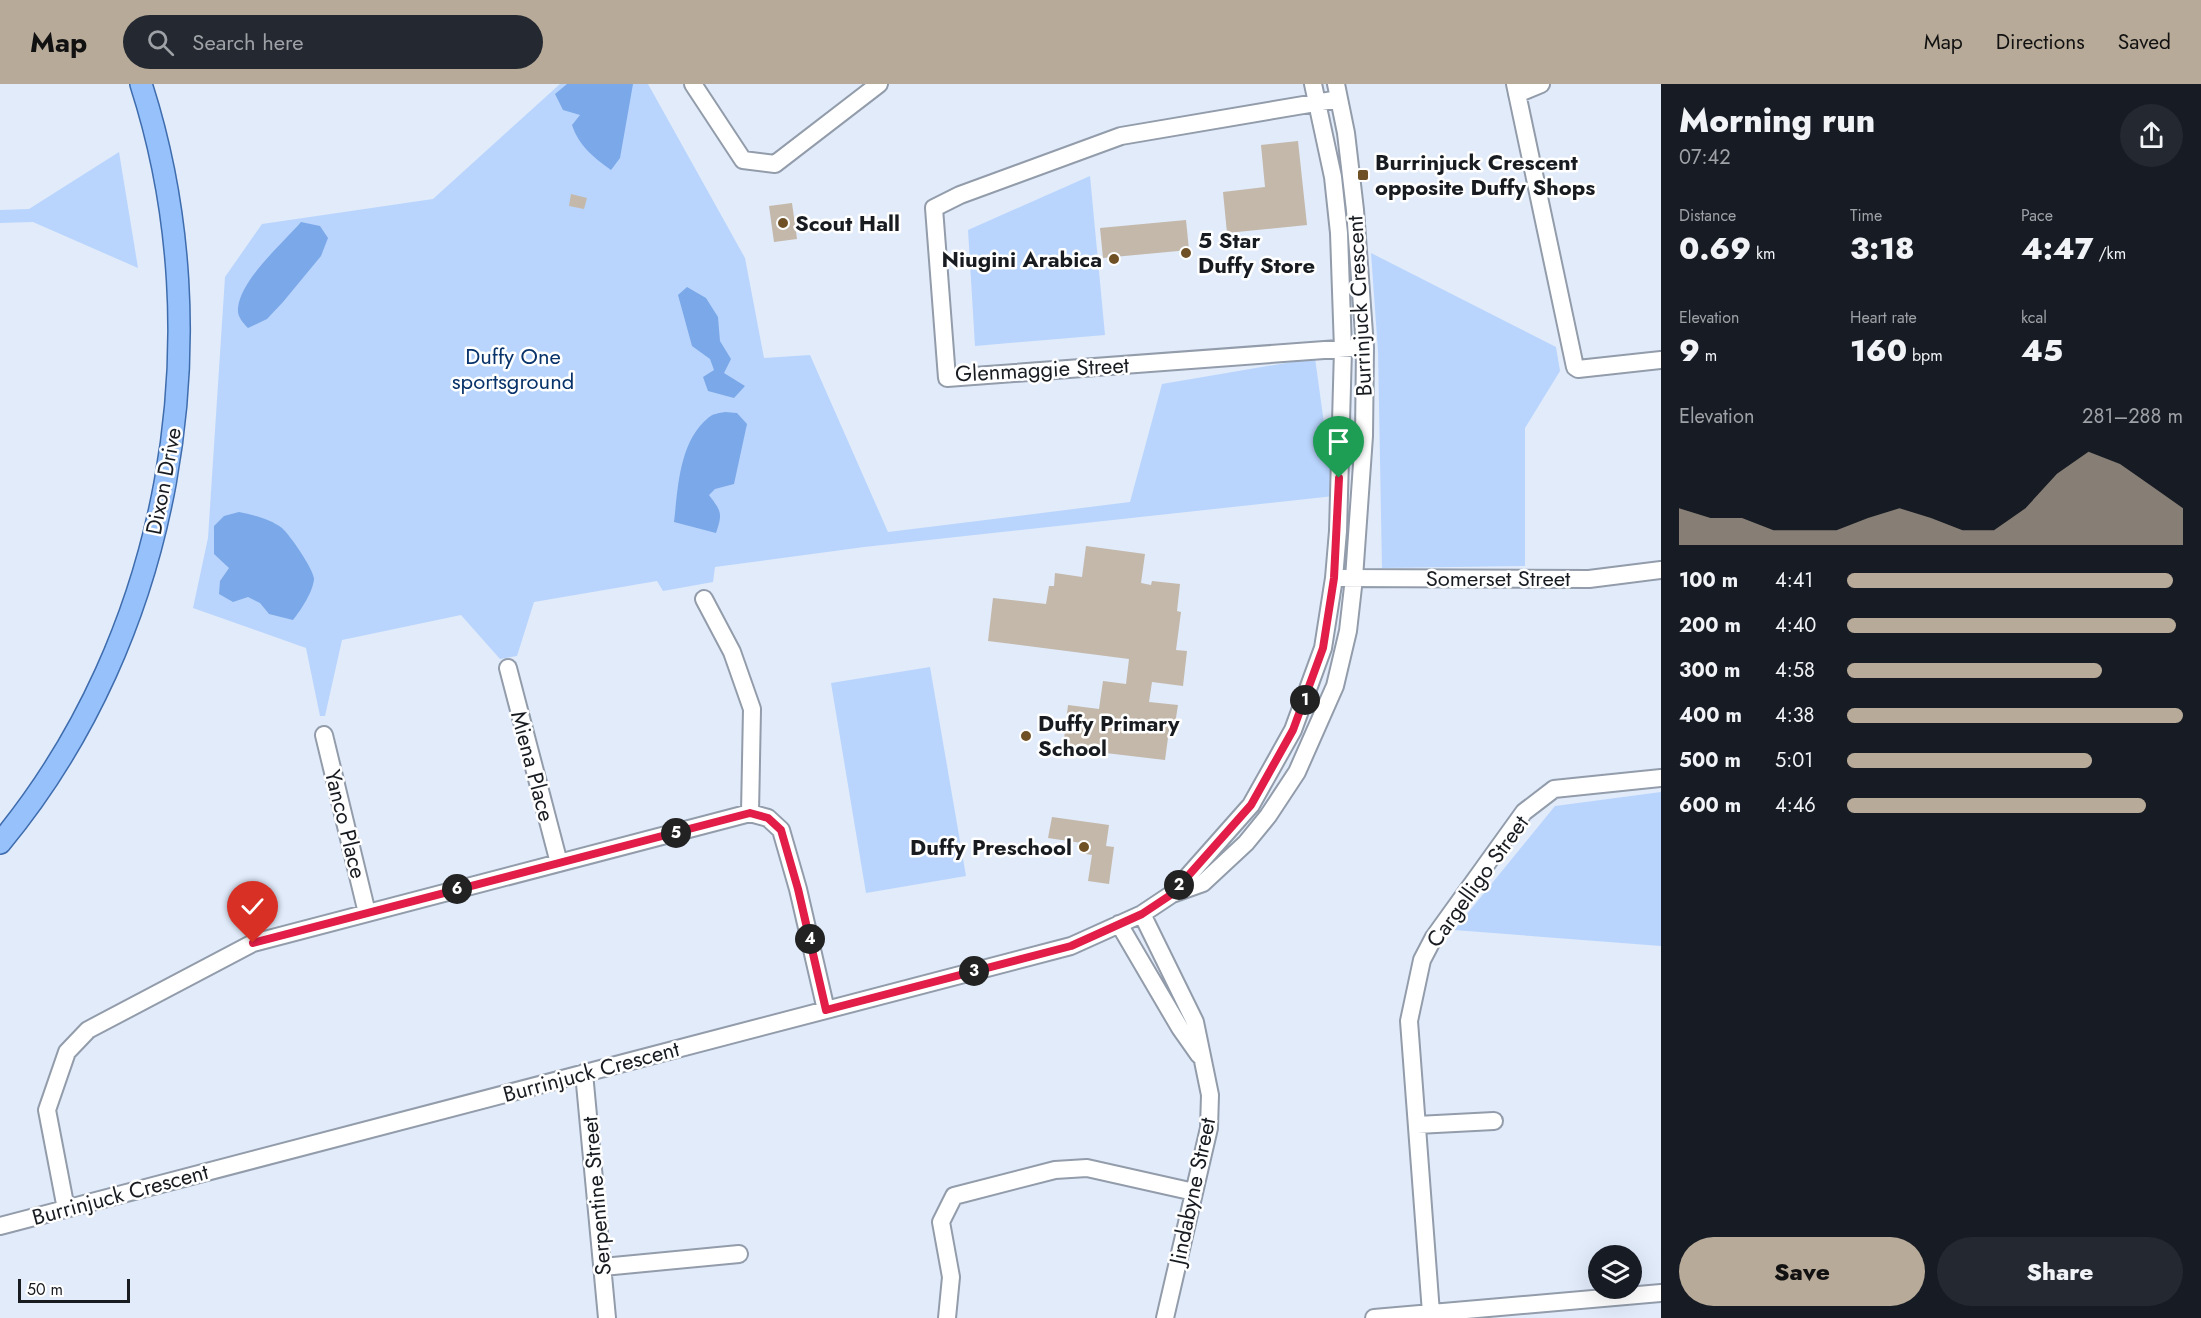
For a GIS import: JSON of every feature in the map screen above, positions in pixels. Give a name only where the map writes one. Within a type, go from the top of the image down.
[{"type":"main road","name":"Dixon Drive","points":[[4,836],[55,767],[81,721],[117,645],[148,555],[170,453],[177,400],[179,348],[174,252],[169,194],[141,84]]},
{"type":"street","points":[[693,84],[743,160],[775,164],[879,84]]},
{"type":"street","name":"Burrinjuck Crescent","points":[[1172,894],[1251,805],[1293,730],[1323,648],[1334,578],[1338,531],[1343,349],[1339,233],[1333,177],[1313,84]]},
{"type":"street","points":[[1541,84],[1516,89],[1575,367],[1578,369],[1661,360]]},
{"type":"street","name":"Burrinjuck Crescent","points":[[0,1226],[1071,946],[1142,914],[1172,894],[1203,883],[1246,843],[1268,816],[1297,772],[1335,686],[1348,631],[1364,436],[1365,347],[1355,210],[1346,133],[1337,92]]},
{"type":"street","name":"Glenmaggie Street","points":[[1337,92],[1317,102],[1121,136],[960,195],[934,208],[947,378],[1365,347]]},
{"type":"street","name":"Somerset Street","points":[[1334,578],[1589,579],[1661,570]]},
{"type":"street","points":[[705,599],[732,652],[752,709],[750,813]]},
{"type":"street","name":"Miena Place","points":[[508,668],[559,863]]},
{"type":"street","name":"Yanco Place","points":[[324,735],[367,913]]},
{"type":"street","name":"Cargelligo Street","points":[[1431,1313],[1409,1021],[1422,960],[1434,937],[1524,812],[1554,789],[1661,778]]},
{"type":"street","points":[[66,1209],[47,1110],[67,1052],[88,1030],[253,943],[367,913],[750,813],[768,818],[781,830],[798,889],[826,1010]]},
{"type":"street","name":"Jindabyne Street","points":[[1142,914],[1195,1022],[1210,1095],[1209,1128],[1165,1318]]},
{"type":"street","name":"Jindabyne Street","points":[[1119,924],[1180,1028],[1205,1063]]},
{"type":"street","name":"Serpentine Street","points":[[584,1073],[608,1318]]},
{"type":"street","points":[[1417,1125],[1494,1122]]},
{"type":"street","points":[[947,1318],[951,1277],[941,1222],[954,1196],[1055,1170],[1087,1168],[1194,1192]]},
{"type":"street","points":[[603,1267],[740,1254]]},
{"type":"street","points":[[1374,1318],[1661,1293]]},
{"type":"green space","name":"Duffy One sportsground","points":[[560,84],[648,84],[745,258],[764,358],[810,355],[888,532],[1130,502],[1162,384],[1315,358],[1334,496],[864,547],[715,567],[713,582],[663,591],[657,581],[534,602],[517,656],[500,659],[461,615],[342,640],[325,716],[320,716],[306,648],[193,608],[208,538],[225,277],[262,224],[433,199]]},
{"type":"green space","points":[[119,152],[138,268],[33,222],[0,223],[0,210],[29,209]]},
{"type":"green space","points":[[1090,176],[1105,335],[975,346],[968,230]]},
{"type":"green space","points":[[1371,253],[1556,347],[1560,371],[1525,428],[1525,566],[1382,568],[1378,351]]},
{"type":"green space","points":[[930,667],[966,876],[866,893],[831,683]]},
{"type":"green space","points":[[1661,792],[1661,946],[1454,930],[1555,806]]},
{"type":"shaded area","points":[[567,84],[633,84],[620,158],[611,170],[593,156],[579,139],[572,125],[580,115],[563,110],[555,94]]},
{"type":"shaded area","points":[[301,222],[320,226],[328,238],[321,256],[267,319],[248,328],[240,319],[238,311],[246,285]]},
{"type":"shaded area","points":[[687,287],[706,298],[718,317],[720,341],[731,359],[724,373],[745,386],[734,398],[708,391],[703,377],[714,370],[710,359],[692,346],[678,295]]},
{"type":"shaded area","points":[[725,412],[737,413],[747,424],[734,484],[715,489],[709,495],[720,512],[716,533],[674,522],[679,480],[691,440],[698,428],[710,417]]},
{"type":"shaded area","points":[[239,512],[267,520],[282,528],[310,568],[314,579],[311,589],[293,620],[269,614],[260,603],[248,597],[233,602],[219,594],[220,581],[229,568],[214,554],[214,526],[224,516]]},
{"type":"building","points":[[1298,141],[1307,225],[1227,233],[1223,192],[1265,187],[1261,145]]},
{"type":"building","points":[[571,194],[587,198],[584,209],[569,206]]},
{"type":"building","name":"Scout Hall","points":[[792,203],[797,239],[774,242],[769,206]]},
{"type":"building","points":[[1186,220],[1189,250],[1103,258],[1100,228]]},
{"type":"building","points":[[1086,546],[1145,554],[1141,583],[1151,585],[1152,581],[1180,584],[1177,611],[1181,612],[1176,650],[1187,651],[1183,686],[1152,682],[1149,702],[1178,705],[1175,724],[1170,723],[1165,760],[1063,748],[1068,705],[1099,709],[1103,681],[1126,684],[1129,659],[988,641],[993,598],[1046,604],[1049,586],[1054,586],[1055,573],[1082,577]]},
{"type":"building","points":[[1052,817],[1109,825],[1106,846],[1114,847],[1109,884],[1088,881],[1092,855],[1080,853],[1082,843],[1048,838]]},
{"type":"place","name":"Burrinjuck Crescent opposite Duffy Shops","points":[[1363,175]]},
{"type":"place","name":"Scout Hall","points":[[783,223]]},
{"type":"place","name":"5 Star Duffy Store","points":[[1186,253]]},
{"type":"place","name":"Niugini Arabica","points":[[1114,259]]},
{"type":"place","name":"Duffy Primary School","points":[[1026,736]]},
{"type":"place","name":"Duffy Preschool","points":[[1084,847]]},
{"type":"route","points":[[253,943],[750,813],[768,818],[781,830],[798,889],[826,1010],[1071,946],[1142,914],[1172,894],[1251,805],[1293,730],[1323,648],[1334,578],[1339,478]]}]
